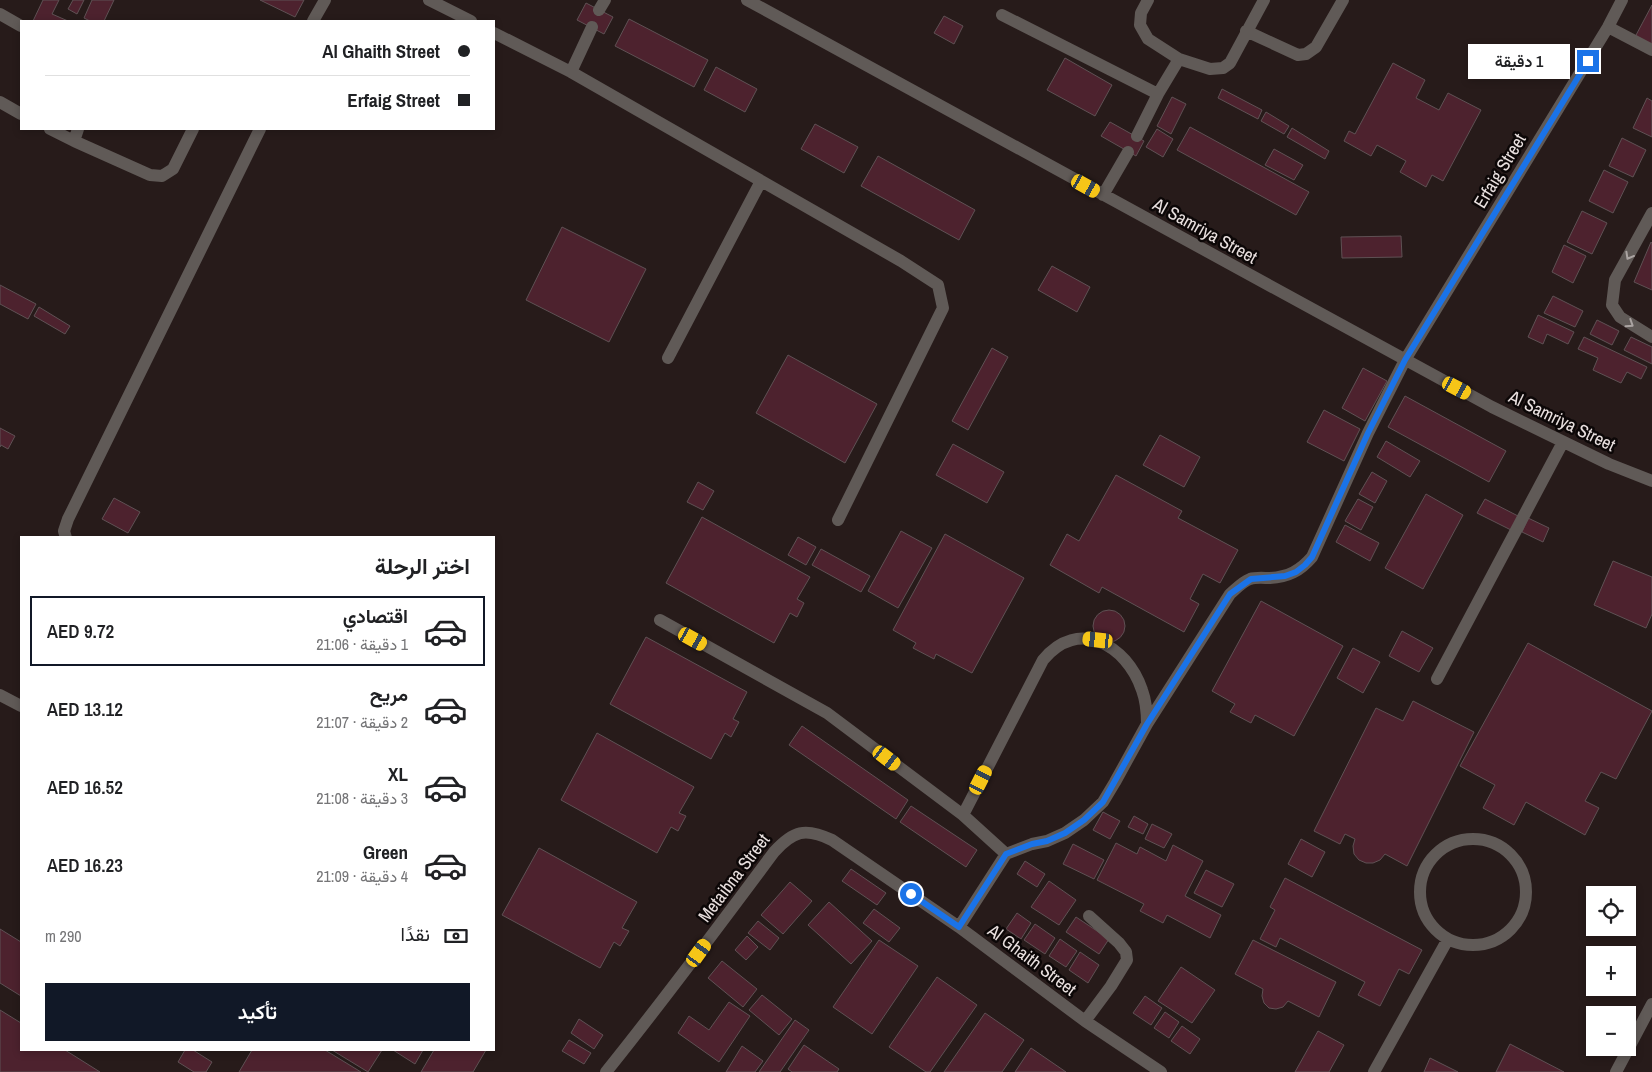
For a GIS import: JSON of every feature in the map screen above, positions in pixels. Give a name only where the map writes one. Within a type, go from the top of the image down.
[{"type":"street","points":[[314,20],[325,0]]},
{"type":"street","points":[[429,0],[469,20]]},
{"type":"street","points":[[1148,0],[1141,13],[1140,25],[1148,39],[1179,59],[1210,69],[1223,68],[1230,63],[1264,0]]},
{"type":"street","points":[[1246,31],[1298,55],[1306,54],[1316,47],[1343,0]]},
{"type":"street","name":"Erfaig Street","points":[[1006,854],[1032,844],[1047,841],[1065,833],[1084,820],[1103,802],[1147,724],[1230,594],[1251,579],[1285,576],[1296,572],[1312,557],[1368,433],[1405,360],[1608,28],[1622,0]]},
{"type":"street","name":"Al Samriya Street","points":[[751,1],[1492,407],[1609,464],[1652,482]]},
{"type":"street","points":[[0,14],[20,25]]},
{"type":"street","points":[[1002,15],[1158,94]]},
{"type":"street","points":[[571,72],[592,27]]},
{"type":"street","points":[[1608,28],[1652,50]]},
{"type":"street","points":[[495,34],[571,72],[901,261],[938,285],[943,308],[838,520]]},
{"type":"street","points":[[1136,136],[1179,59]]},
{"type":"street","points":[[0,102],[20,113]]},
{"type":"street","points":[[52,130],[74,142],[150,175],[162,176],[173,169],[192,130]]},
{"type":"street","points":[[74,142],[78,130]]},
{"type":"street","points":[[65,536],[64,531],[68,519],[260,130]]},
{"type":"street","points":[[1103,195],[1128,152]]},
{"type":"street","points":[[668,358],[761,181]]},
{"type":"street","points":[[1652,213],[1616,280],[1612,306],[1620,318],[1652,337]]},
{"type":"street","points":[[1437,679],[1563,442]]},
{"type":"street","points":[[660,620],[827,713],[963,815],[1006,854],[959,927]]},
{"type":"street","points":[[963,815],[1043,660],[1051,651],[1065,642],[1081,639],[1098,640],[1112,647],[1125,659],[1135,674],[1142,690],[1147,724]]},
{"type":"street","points":[[0,695],[20,705]]},
{"type":"street","name":"Al Ghaith Street","points":[[804,832],[818,833],[832,840],[959,927],[1085,1021],[1162,1072]]},
{"type":"street","name":"Metaibna Street","points":[[610,1071],[774,852],[787,838],[804,832]]},
{"type":"street","points":[[1475,838],[1492,841],[1506,850],[1518,862],[1525,878],[1526,894],[1523,911],[1515,925],[1502,936],[1487,944],[1470,946],[1448,939],[1439,934],[1428,921],[1421,905],[1419,889],[1422,872],[1431,858],[1443,846],[1459,840],[1475,838]]},
{"type":"street","points":[[1085,1021],[1111,986],[1127,960],[1126,952],[1119,943],[1089,916]]},
{"type":"street","points":[[1374,1072],[1448,939]]},
{"type":"street","points":[[1616,1072],[1652,1004]]},
{"type":"building","points":[[43,0],[59,0],[52,14],[66,20],[33,20]]},
{"type":"building","points":[[73,0],[84,0],[77,14],[68,9]]},
{"type":"building","points":[[92,0],[114,0],[104,20],[88,20],[84,18]]},
{"type":"building","points":[[260,0],[304,0],[295,17]]},
{"type":"building","points":[[586,3],[613,17],[604,34],[577,20]]},
{"type":"building","points":[[1652,5],[1652,46],[1635,37]]},
{"type":"building","points":[[944,16],[963,26],[954,44],[934,33]]},
{"type":"building","points":[[629,19],[708,60],[694,87],[615,46]]},
{"type":"building","points":[[1065,58],[1112,85],[1095,116],[1047,90]]},
{"type":"building","points":[[1393,63],[1425,80],[1416,98],[1439,110],[1448,93],[1481,110],[1443,181],[1432,175],[1426,187],[1400,172],[1406,161],[1377,145],[1371,156],[1344,141],[1349,131],[1355,134]]},
{"type":"building","points":[[716,67],[757,89],[745,112],[704,90]]},
{"type":"building","points":[[1222,89],[1262,110],[1258,119],[1218,98]]},
{"type":"building","points":[[1172,97],[1186,104],[1171,134],[1157,126]]},
{"type":"building","points":[[1647,98],[1652,101],[1652,137],[1633,128]]},
{"type":"building","points":[[1266,112],[1289,126],[1284,134],[1261,121]]},
{"type":"building","points":[[1110,122],[1144,141],[1136,156],[1101,136]]},
{"type":"building","points":[[815,124],[858,147],[844,173],[801,149]]},
{"type":"building","points":[[1190,127],[1309,192],[1296,215],[1177,150]]},
{"type":"building","points":[[1292,128],[1329,151],[1325,159],[1287,137]]},
{"type":"building","points":[[1157,129],[1173,139],[1163,157],[1146,147]]},
{"type":"building","points":[[1622,138],[1646,150],[1633,177],[1609,166]]},
{"type":"building","points":[[1274,149],[1303,165],[1294,180],[1265,165]]},
{"type":"building","points":[[878,156],[975,210],[959,240],[861,186]]},
{"type":"building","points":[[1604,170],[1628,182],[1613,213],[1589,201]]},
{"type":"building","points":[[1582,211],[1607,223],[1592,254],[1567,242]]},
{"type":"building","points":[[562,227],[646,269],[609,342],[526,300]]},
{"type":"building","points":[[1401,236],[1402,257],[1342,258],[1341,237]]},
{"type":"building","points":[[1652,243],[1652,290],[1634,282]]},
{"type":"building","points":[[1564,245],[1586,256],[1573,283],[1552,272]]},
{"type":"building","points":[[1052,266],[1090,287],[1077,312],[1038,290]]},
{"type":"building","points":[[0,285],[36,304],[28,319],[0,304]]},
{"type":"building","points":[[1553,296],[1583,311],[1575,327],[1544,313]]},
{"type":"building","points":[[39,307],[70,326],[65,334],[34,316]]},
{"type":"building","points":[[1538,315],[1574,332],[1568,344],[1547,334],[1543,344],[1528,337]]},
{"type":"building","points":[[1597,320],[1619,331],[1612,345],[1590,334]]},
{"type":"building","points":[[1584,337],[1647,367],[1641,379],[1627,372],[1621,383],[1593,370],[1598,358],[1578,349]]},
{"type":"building","points":[[1631,337],[1652,347],[1652,364],[1624,350]]},
{"type":"building","points":[[992,348],[1008,357],[968,430],[952,421]]},
{"type":"building","points":[[788,355],[877,404],[845,463],[756,413]]},
{"type":"building","points":[[1363,368],[1387,381],[1365,421],[1342,408]]},
{"type":"building","points":[[1405,396],[1506,451],[1489,482],[1388,427]]},
{"type":"building","points":[[1324,410],[1360,429],[1344,461],[1307,442]]},
{"type":"building","points":[[0,428],[15,436],[8,449],[1,445],[0,447]]},
{"type":"building","points":[[1160,435],[1200,457],[1184,487],[1143,465]]},
{"type":"building","points":[[1386,441],[1420,461],[1410,477],[1377,457]]},
{"type":"building","points":[[953,444],[1004,472],[987,503],[936,475]]},
{"type":"building","points":[[1372,472],[1387,481],[1375,503],[1359,494]]},
{"type":"building","points":[[1116,475],[1182,511],[1178,518],[1238,550],[1220,583],[1203,574],[1190,599],[1199,604],[1184,632],[1102,587],[1099,593],[1050,565],[1067,534],[1079,541]]},
{"type":"building","points":[[698,482],[714,491],[703,510],[687,502]]},
{"type":"building","points":[[1426,494],[1463,515],[1423,589],[1385,568]]},
{"type":"building","points":[[114,498],[140,512],[128,533],[102,519]]},
{"type":"building","points":[[1358,499],[1373,507],[1361,530],[1345,521]]},
{"type":"building","points":[[1485,499],[1518,516],[1511,530],[1477,513]]},
{"type":"building","points":[[702,517],[810,577],[797,599],[804,603],[797,617],[790,613],[774,643],[666,583]]},
{"type":"building","points":[[1528,518],[1549,528],[1543,542],[1522,532]]},
{"type":"building","points":[[1345,525],[1379,543],[1370,561],[1336,542]]},
{"type":"building","points":[[901,531],[932,548],[898,608],[868,591]]},
{"type":"building","points":[[945,534],[1024,578],[972,673],[936,654],[934,659],[913,648],[916,643],[893,630]]},
{"type":"building","points":[[798,537],[816,547],[806,565],[788,555]]},
{"type":"building","points":[[821,549],[870,576],[861,592],[812,565]]},
{"type":"building","points":[[1613,561],[1652,577],[1652,614],[1646,628],[1594,605]]},
{"type":"building","points":[[1261,601],[1343,646],[1294,736],[1255,715],[1251,723],[1230,712],[1235,704],[1212,691]]},
{"type":"building","points":[[1109,610],[1121,614],[1125,626],[1121,638],[1109,642],[1097,638],[1093,626],[1097,614]]},
{"type":"building","points":[[1402,631],[1433,648],[1419,672],[1389,656]]},
{"type":"building","points":[[646,637],[747,692],[733,719],[739,722],[731,737],[725,733],[711,759],[610,704]]},
{"type":"building","points":[[1528,643],[1652,711],[1616,779],[1601,772],[1585,801],[1599,808],[1585,835],[1526,802],[1514,825],[1483,808],[1495,785],[1460,766]]},
{"type":"building","points":[[1353,648],[1380,662],[1363,693],[1337,678]]},
{"type":"building","points":[[1413,701],[1474,732],[1407,866],[1385,854],[1380,860],[1366,863],[1359,860],[1354,854],[1353,846],[1355,839],[1345,834],[1340,844],[1314,831],[1376,708],[1403,721]]},
{"type":"building","points":[[802,726],[908,800],[896,819],[789,745]]},
{"type":"building","points":[[597,733],[694,787],[679,813],[686,816],[678,831],[671,827],[657,853],[561,800]]},
{"type":"building","points":[[911,806],[977,850],[966,867],[900,822]]},
{"type":"building","points":[[1103,812],[1120,821],[1110,839],[1093,830]]},
{"type":"building","points":[[1134,816],[1148,824],[1143,834],[1128,827]]},
{"type":"building","points":[[1152,824],[1172,834],[1164,848],[1145,839]]},
{"type":"building","points":[[1301,839],[1325,852],[1312,877],[1288,864]]},
{"type":"building","points":[[1116,843],[1137,854],[1140,847],[1166,861],[1173,845],[1203,861],[1185,896],[1221,915],[1210,938],[1167,915],[1163,923],[1140,911],[1144,904],[1097,880]]},
{"type":"building","points":[[1073,844],[1104,860],[1094,879],[1063,864]]},
{"type":"building","points":[[539,848],[637,902],[622,928],[629,931],[620,946],[614,942],[600,968],[502,915]]},
{"type":"building","points":[[1025,861],[1045,874],[1037,887],[1017,874]]},
{"type":"building","points":[[851,869],[886,893],[877,905],[842,881]]},
{"type":"building","points":[[1206,870],[1234,884],[1222,907],[1194,893]]},
{"type":"building","points":[[1285,878],[1422,950],[1409,974],[1399,969],[1380,1006],[1358,995],[1365,982],[1280,938],[1276,947],[1260,939],[1275,910],[1270,907]]},
{"type":"building","points":[[1049,881],[1076,900],[1059,925],[1031,907]]},
{"type":"building","points":[[790,882],[812,901],[783,934],[761,915]]},
{"type":"building","points":[[829,902],[872,941],[851,964],[808,925]]},
{"type":"building","points":[[874,909],[900,928],[889,942],[863,923]]},
{"type":"building","points":[[1017,913],[1031,923],[1021,939],[1006,929]]},
{"type":"building","points":[[1076,917],[1109,939],[1099,954],[1066,932]]},
{"type":"building","points":[[758,921],[779,938],[770,950],[748,933]]},
{"type":"building","points":[[1035,924],[1055,938],[1045,954],[1024,940]]},
{"type":"building","points":[[0,929],[20,941],[20,995],[0,983]]},
{"type":"building","points":[[747,936],[758,947],[746,960],[735,950]]},
{"type":"building","points":[[1060,939],[1077,951],[1066,967],[1049,956]]},
{"type":"building","points":[[879,940],[918,966],[872,1034],[833,1007]]},
{"type":"building","points":[[1253,940],[1336,982],[1319,1017],[1288,1001],[1283,1007],[1269,1008],[1264,1003],[1263,989],[1235,974]]},
{"type":"building","points":[[1080,952],[1099,965],[1088,983],[1069,970]]},
{"type":"building","points":[[722,961],[757,989],[743,1007],[708,978]]},
{"type":"building","points":[[1181,967],[1215,990],[1192,1023],[1158,1001]]},
{"type":"building","points":[[937,977],[977,1005],[930,1072],[926,1072],[889,1047]]},
{"type":"building","points":[[762,995],[792,1019],[779,1035],[749,1010]]},
{"type":"building","points":[[1145,996],[1162,1008],[1151,1025],[1133,1013]]},
{"type":"building","points":[[729,1002],[750,1016],[719,1062],[678,1033],[689,1016],[709,1030]]},
{"type":"building","points":[[0,1010],[20,1022],[20,1051],[67,1051],[100,1072],[0,1072]]},
{"type":"building","points":[[1165,1012],[1179,1022],[1169,1038],[1154,1028]]},
{"type":"building","points":[[985,1013],[1024,1040],[1002,1072],[944,1072]]},
{"type":"building","points":[[579,1019],[603,1035],[594,1049],[571,1033]]},
{"type":"building","points":[[795,1020],[809,1030],[780,1072],[759,1072]]},
{"type":"building","points":[[1182,1026],[1200,1039],[1190,1054],[1171,1041]]},
{"type":"building","points":[[1318,1031],[1344,1045],[1329,1072],[1295,1072]]},
{"type":"building","points":[[569,1040],[591,1053],[584,1064],[562,1051]]},
{"type":"building","points":[[1510,1044],[1564,1072],[1496,1072]]},
{"type":"building","points":[[804,1045],[839,1069],[837,1072],[792,1072],[788,1069]]},
{"type":"building","points":[[742,1046],[763,1061],[755,1072],[726,1072]]},
{"type":"building","points":[[1031,1048],[1066,1072],[1015,1072]]},
{"type":"building","points":[[184,1051],[195,1051],[212,1062],[206,1072],[194,1072],[178,1062]]},
{"type":"building","points":[[251,1051],[327,1051],[361,1072],[239,1072]]},
{"type":"building","points":[[334,1051],[381,1051],[368,1072]]},
{"type":"building","points":[[395,1051],[422,1051],[415,1064]]},
{"type":"building","points":[[433,1051],[485,1051],[473,1072],[421,1072]]},
{"type":"building","points":[[1430,1058],[1458,1072],[1424,1072]]},
{"type":"route","points":[[911,894],[959,927],[1006,854],[1032,844],[1047,841],[1065,833],[1084,820],[1103,802],[1147,724],[1230,594],[1251,579],[1285,576],[1296,572],[1312,557],[1368,433],[1405,360],[1588,61]]}]
